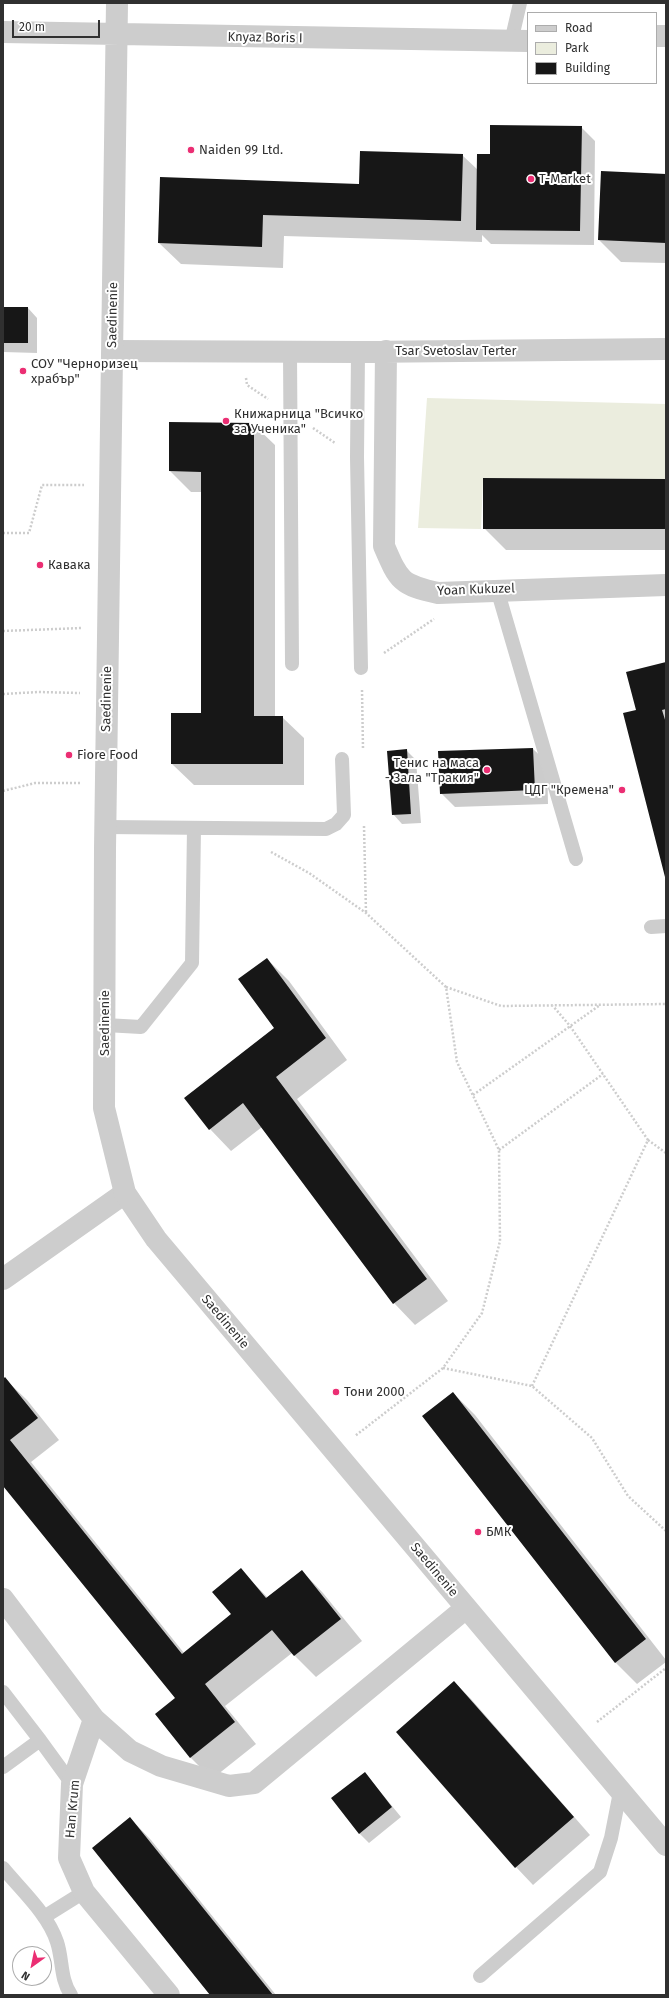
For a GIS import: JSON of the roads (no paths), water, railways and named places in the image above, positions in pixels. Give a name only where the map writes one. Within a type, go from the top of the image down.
[{"type":"street","name":"Saedinenie","points":[[118,3],[105,827],[104,1108],[125,1193],[156,1239],[575,1739],[666,1845]]},
{"type":"street","name":"Knyaz Boris I","points":[[3,32],[519,42]]},
{"type":"street","name":"Tsar Svetoslav Terter","points":[[113,351],[358,352],[666,349]]},
{"type":"street","name":"Yoan Kukuzel","points":[[386,351],[384,546],[396,575],[415,588],[438,593],[497,589],[666,585]]},
{"type":"street","points":[[3,1278],[125,1193]]},
{"type":"street","points":[[3,1599],[94,1719],[130,1751],[161,1766],[229,1786],[254,1783],[466,1608]]},
{"type":"street","name":"Han Krum","points":[[94,1719],[72,1784],[69,1858],[84,1892],[169,1995]]},
{"type":"lane","points":[[519,42],[520,3]]},
{"type":"lane","points":[[290,352],[292,664]]},
{"type":"lane","points":[[358,352],[357,457],[361,668]]},
{"type":"lane","points":[[497,589],[576,859]]},
{"type":"lane","points":[[105,827],[326,829],[336,824],[344,815],[342,759]]},
{"type":"lane","points":[[105,1025],[141,1027],[192,963],[194,828]]},
{"type":"lane","points":[[650,928],[666,926]]},
{"type":"lane","points":[[3,1692],[72,1784]]},
{"type":"lane","points":[[3,1767],[40,1740]]},
{"type":"lane","points":[[480,1976],[600,1872],[611,1838],[620,1792]]},
{"type":"lane","points":[[3,1868],[44,1917],[57,1942],[65,1987],[71,1995]]},
{"type":"lane","points":[[44,1917],[84,1892]]},
{"type":"place","name":"Naiden 99 Ltd.","points":[[191,150]]},
{"type":"place","name":"T-Market","points":[[531,179]]},
{"type":"place","name":"СОУ \"Черноризец храбър\"","points":[[23,371]]},
{"type":"place","name":"Книжарница \"Всичко за Ученика\"","points":[[226,421]]},
{"type":"place","name":"Кавака","points":[[40,565]]},
{"type":"place","name":"Fiore Food","points":[[69,755]]},
{"type":"place","name":"Тенис на маса - Зала \"Тракия\"","points":[[487,770]]},
{"type":"place","name":"ЦДГ \"Кремена\"","points":[[622,790]]},
{"type":"place","name":"Тони 2000","points":[[336,1392]]},
{"type":"place","name":"БМК","points":[[478,1532]]}]
